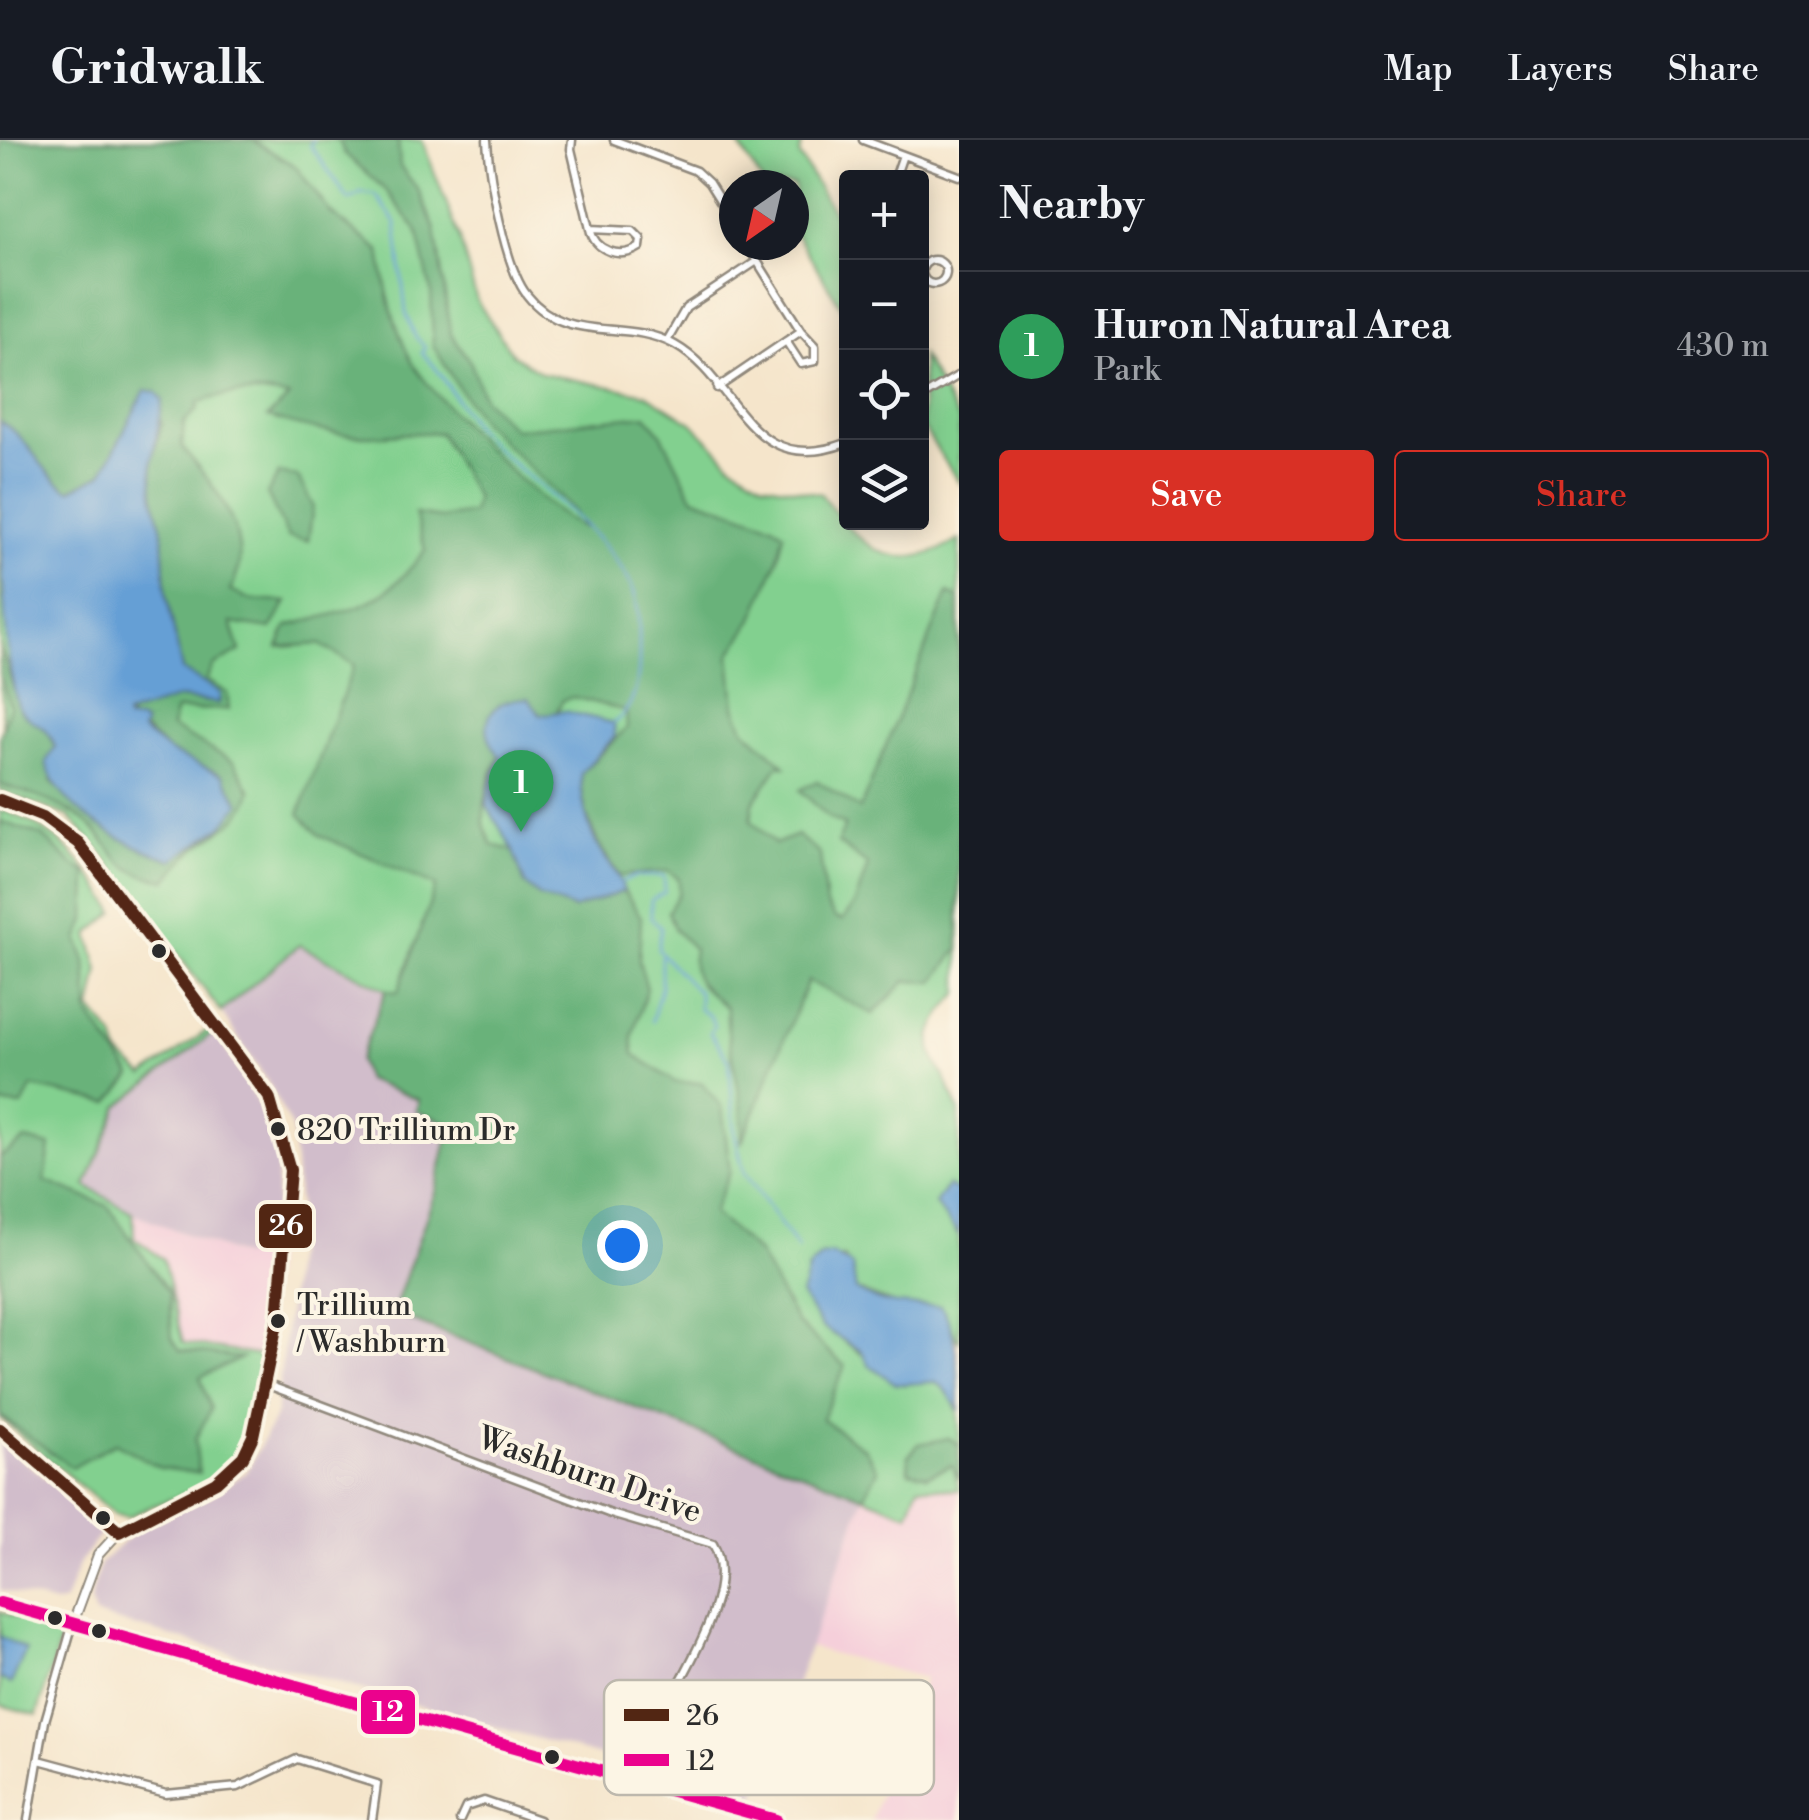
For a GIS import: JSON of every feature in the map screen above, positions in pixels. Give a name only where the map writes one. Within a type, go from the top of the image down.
[{"type":"main road","points":[[0,1603],[604,1772]]},
{"type":"main road","points":[[687,1795],[776,1820]]},
{"type":"street","points":[[487,140],[513,265],[528,297],[567,326],[666,341],[687,354],[748,424],[783,446],[808,451],[839,444]]},
{"type":"street","points":[[572,140],[590,229],[593,242],[603,249],[630,253],[640,247],[641,239],[634,231],[590,229]]},
{"type":"street","points":[[614,140],[696,171],[719,199]]},
{"type":"street","points":[[863,140],[959,176]]},
{"type":"street","points":[[898,170],[903,155]]},
{"type":"street","points":[[666,341],[686,308],[758,262],[817,350],[811,364],[801,364],[786,340]]},
{"type":"street","points":[[717,388],[801,331]]},
{"type":"street","points":[[929,393],[959,375]]},
{"type":"street","points":[[0,800],[43,817],[78,843],[269,1096],[280,1121],[290,1176],[268,1386],[256,1432],[244,1456],[226,1476],[208,1490],[140,1517],[98,1555],[44,1721],[28,1820]]},
{"type":"street","name":"Washburn Drive","points":[[268,1386],[611,1514],[714,1544],[719,1564],[709,1626],[681,1680]]},
{"type":"street","points":[[0,1429],[119,1532]]},
{"type":"street","points":[[39,1760],[146,1790],[186,1794],[238,1788],[276,1766],[305,1760],[377,1784],[372,1820]]},
{"type":"street","points":[[460,1820],[466,1806],[484,1801],[539,1820]]},
{"type":"shaded area","points":[[299,945],[386,990],[359,1061],[420,1100],[416,1111],[451,1124],[435,1193],[393,1313],[864,1497],[797,1680],[604,1680],[604,1757],[95,1615],[90,1601],[100,1564],[138,1529],[210,1496],[247,1472],[276,1415],[299,1207],[292,1129],[271,1087],[221,1012]]},
{"type":"shaded area","points":[[215,1031],[266,1117],[278,1154],[274,1255],[250,1243],[244,1257],[115,1206],[110,1199],[85,1186],[119,1106]]},
{"type":"shaded area","points":[[133,1213],[243,1257],[250,1243],[274,1255],[261,1356],[183,1343],[163,1259],[134,1238]]},
{"type":"shaded area","points":[[0,1441],[100,1524],[102,1533],[80,1562],[65,1601],[55,1604],[0,1590]]},
{"type":"shaded area","points":[[893,1467],[919,1486],[959,1490],[959,1820],[871,1820],[881,1795],[934,1795],[934,1680],[809,1647],[864,1497],[882,1495]]},
{"type":"green space","points":[[0,140],[422,140],[459,236],[477,301],[513,355],[542,373],[646,394],[692,423],[732,464],[763,483],[821,494],[839,516],[839,530],[851,530],[880,551],[915,557],[959,540],[959,993],[943,1012],[931,1041],[932,1053],[959,1113],[959,1192],[947,1186],[936,1204],[959,1236],[959,1343],[940,1306],[906,1308],[856,1290],[845,1258],[821,1256],[809,1268],[842,1340],[904,1385],[930,1379],[947,1391],[957,1415],[959,1445],[949,1438],[928,1475],[953,1464],[959,1490],[919,1486],[908,1514],[393,1313],[435,1193],[451,1124],[416,1111],[419,1100],[366,1080],[359,1061],[386,990],[299,945],[221,1012],[99,849],[68,816],[0,790]]},
{"type":"green space","points":[[0,140],[252,140],[295,166],[331,213],[380,251],[395,322],[405,349],[423,378],[518,478],[582,527],[572,509],[482,422],[456,384],[433,345],[431,291],[417,230],[386,190],[344,153],[339,140],[398,140],[400,166],[419,191],[435,229],[451,334],[471,363],[484,399],[514,429],[646,415],[662,435],[693,497],[773,525],[784,533],[777,562],[752,621],[730,655],[735,707],[744,729],[785,766],[778,766],[753,803],[751,820],[775,844],[797,835],[820,854],[826,905],[835,918],[843,920],[855,903],[868,865],[838,843],[845,825],[829,818],[800,790],[817,781],[860,809],[948,593],[959,598],[959,948],[934,982],[906,981],[873,1014],[808,981],[741,1144],[741,1109],[727,1008],[696,977],[694,949],[675,930],[668,912],[679,893],[679,879],[668,871],[620,876],[597,840],[587,815],[581,773],[627,728],[626,711],[574,697],[563,700],[556,713],[540,718],[513,739],[494,771],[484,806],[484,823],[492,845],[513,850],[525,884],[574,909],[624,891],[641,917],[639,961],[647,989],[632,1036],[634,1054],[675,1082],[702,1083],[722,1107],[730,1171],[713,1213],[758,1253],[797,1323],[845,1366],[822,1419],[865,1449],[878,1470],[864,1497],[393,1313],[435,1193],[451,1124],[416,1111],[419,1100],[366,1080],[359,1061],[386,990],[398,992],[436,886],[319,835],[299,814],[354,665],[319,644],[278,647],[287,626],[349,610],[395,584],[425,550],[415,514],[442,518],[472,513],[476,498],[440,433],[369,436],[318,430],[268,417],[289,397],[265,393],[231,394],[197,403],[198,409],[184,422],[182,447],[219,496],[236,533],[238,572],[230,591],[251,600],[287,602],[271,629],[231,623],[240,651],[213,666],[206,680],[227,693],[229,709],[176,710],[171,727],[234,762],[251,791],[234,821],[198,846],[167,880],[147,876],[123,864],[93,828],[71,812],[0,784],[0,737],[10,706],[0,675],[0,644],[20,710],[50,731],[55,747],[51,781],[96,820],[173,860],[188,848],[223,775],[170,752],[126,714],[179,698],[219,703],[219,693],[182,671],[166,592],[163,536],[153,493],[152,461],[162,422],[131,418],[102,474],[70,490],[50,475],[19,436],[0,422]]},
{"type":"green space","points":[[736,140],[803,140],[799,155],[808,170],[755,170]]},
{"type":"green space","points":[[809,172],[839,221],[839,303],[809,256]]},
{"type":"green space","points":[[929,368],[959,420],[959,483],[929,437]]},
{"type":"green space","points":[[279,473],[298,477],[313,506],[308,541],[288,537],[267,494]]},
{"type":"green space","points":[[0,810],[38,826],[68,849],[115,912],[89,934],[99,970],[91,1009],[114,1037],[119,1054],[144,1076],[212,1027],[215,1031],[119,1106],[86,1186],[133,1213],[134,1238],[163,1259],[183,1343],[261,1356],[260,1394],[242,1446],[217,1475],[192,1491],[128,1517],[115,1515],[0,1418]]},
{"type":"green space","points":[[0,821],[43,836],[87,873],[86,920],[78,940],[86,961],[89,1014],[132,1076],[109,1103],[32,1087],[22,1106],[0,1104]]},
{"type":"green space","points":[[25,1140],[50,1146],[45,1181],[108,1206],[169,1293],[172,1338],[180,1350],[242,1358],[200,1377],[211,1409],[195,1440],[199,1473],[160,1468],[115,1443],[72,1468],[0,1415],[0,1157]]},
{"type":"green space","points":[[949,1438],[959,1445],[959,1479],[952,1465],[928,1475],[909,1471],[908,1456],[919,1444]]},
{"type":"green space","points":[[0,1612],[56,1628],[61,1638],[37,1715],[0,1705]]},
{"type":"water","points":[[145,390],[156,392],[163,400],[152,461],[153,493],[163,536],[166,592],[182,670],[220,693],[219,703],[179,698],[126,715],[127,720],[140,720],[145,724],[142,731],[170,752],[223,775],[240,804],[222,826],[173,860],[135,846],[97,824],[64,796],[53,780],[46,762],[55,747],[52,739],[19,708],[5,612],[0,422],[19,436],[50,475],[70,490],[102,474]]},
{"type":"water","points":[[528,698],[540,715],[565,711],[614,723],[615,736],[581,773],[581,782],[592,835],[624,891],[574,909],[540,897],[525,884],[512,848],[487,806],[488,790],[500,757],[488,734],[490,716],[503,703]]},
{"type":"water","points":[[948,1185],[959,1192],[959,1236],[935,1204]]},
{"type":"water","points":[[832,1254],[852,1266],[856,1290],[866,1295],[897,1304],[940,1306],[954,1341],[959,1412],[940,1385],[896,1384],[869,1365],[861,1351],[822,1327],[801,1295],[809,1268],[821,1256]]},
{"type":"water","points":[[0,1636],[26,1650],[11,1684],[0,1678]]},
{"type":"waterway","points":[[313,140],[310,145],[349,200],[361,193],[376,195],[396,223],[406,313],[415,336],[425,347],[422,353],[472,423],[498,451],[597,538],[628,579],[638,616],[638,674],[632,701],[614,723]]},
{"type":"waterway","points":[[622,882],[636,876],[664,876],[665,892],[651,900],[651,918],[661,928],[658,950],[699,993],[699,1009],[710,1016],[714,1026],[710,1033],[729,1060],[735,1135],[744,1173],[798,1249]]},
{"type":"waterway","points":[[652,1021],[661,987],[661,956]]},
{"type":"transit line","name":"26","points":[[0,800],[43,817],[78,843],[269,1097],[290,1170],[278,1319],[253,1436],[243,1457],[216,1482],[119,1532],[0,1429]]},
{"type":"transit line","name":"12","points":[[0,1603],[604,1772]]},
{"type":"transit line","name":"12","points":[[687,1795],[776,1820]]},
{"type":"place","name":"Huron Natural Area","points":[[521,832]]},
{"type":"place","name":"820 Trillium Dr","points":[[278,1129]]},
{"type":"place","name":"Trillium / Washburn","points":[[278,1321]]}]
